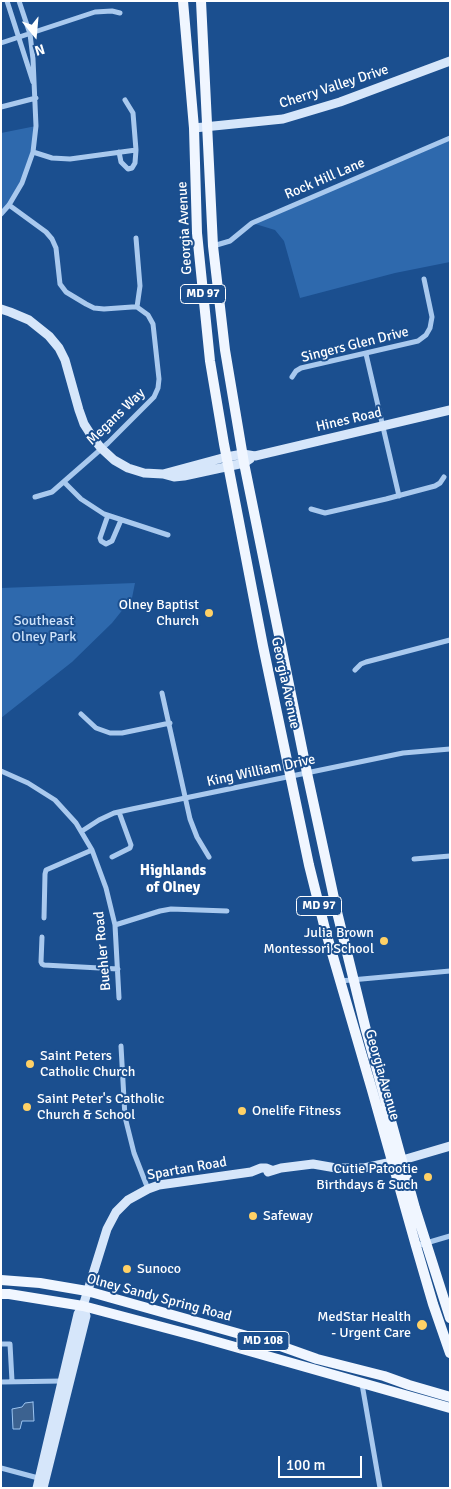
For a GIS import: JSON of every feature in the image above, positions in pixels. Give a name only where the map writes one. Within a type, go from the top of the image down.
[{"type":"main road","name":"Georgia Avenue","points":[[184,1],[194,128],[197,233],[210,361],[227,462],[309,865],[372,1090],[397,1161]]},
{"type":"main road","name":"Georgia Avenue","points":[[201,1],[214,246],[225,350],[243,459],[325,862],[397,1161],[421,1245],[432,1301],[450,1353]]},
{"type":"main road","name":"Georgia Avenue","points":[[421,1245],[450,1318]]},
{"type":"main road","name":"Olney Sandy Spring Road","points":[[1,1280],[40,1283],[87,1291],[272,1343],[317,1359],[384,1376],[450,1397]]},
{"type":"main road","name":"Olney Sandy Spring Road","points":[[1,1294],[27,1296],[83,1306],[450,1408]]},
{"type":"main road","points":[[437,1393],[450,1393]]},
{"type":"street","points":[[7,1],[34,86]]},
{"type":"street","points":[[1,214],[9,205],[22,183],[33,152],[36,126],[36,98],[30,34],[19,1]]},
{"type":"street","points":[[1,43],[95,12],[112,11],[120,13]]},
{"type":"street","name":"Cherry Valley Drive","points":[[194,128],[283,119],[340,102],[450,61]]},
{"type":"street","points":[[1,107],[36,98]]},
{"type":"street","points":[[119,152],[121,162],[128,169],[132,168],[136,150],[133,113],[125,100]]},
{"type":"street","name":"Rock Hill Lane","points":[[214,246],[230,241],[252,223],[450,138]]},
{"type":"street","points":[[33,152],[52,158],[70,159],[136,150]]},
{"type":"street","points":[[9,205],[46,232],[52,239],[56,248],[60,284],[66,292],[94,308],[137,307],[140,286],[136,238]]},
{"type":"street","name":"Singers Glen Drive","points":[[292,377],[296,370],[301,368],[366,354],[418,340],[426,335],[430,328],[432,317],[424,278]]},
{"type":"street","name":"Megans Way","points":[[36,496],[52,492],[64,482],[151,401],[158,388],[153,324],[148,315],[137,307]]},
{"type":"street","points":[[1,309],[29,320],[49,336],[59,348],[69,372],[84,424],[101,448],[114,460],[128,468],[144,473],[164,474],[174,478],[243,459]]},
{"type":"street","points":[[366,354],[400,496]]},
{"type":"street","name":"Hines Road","points":[[243,459],[450,410]]},
{"type":"street","points":[[312,509],[325,513],[400,496],[435,486],[444,477]]},
{"type":"street","points":[[64,482],[81,499],[108,515],[168,535]]},
{"type":"street","points":[[108,515],[100,538],[106,544],[112,541],[120,520]]},
{"type":"street","points":[[355,670],[360,664],[366,662],[450,640]]},
{"type":"street","points":[[162,693],[193,828],[209,857]]},
{"type":"street","points":[[81,714],[96,728],[110,733],[122,733],[170,723]]},
{"type":"street","name":"King William Drive","points":[[82,831],[99,820],[119,812],[403,753],[450,750]]},
{"type":"street","name":"Buehler Road","points":[[1,771],[28,783],[56,800],[82,831],[92,850],[106,888],[115,925],[119,998]]},
{"type":"street","points":[[112,857],[130,848],[131,845],[119,812]]},
{"type":"street","points":[[44,918],[46,870],[92,850]]},
{"type":"street","points":[[414,859],[450,856]]},
{"type":"street","points":[[115,925],[171,909],[227,911]]},
{"type":"street","points":[[42,938],[41,962],[44,965],[118,968]]},
{"type":"street","points":[[340,981],[450,971]]},
{"type":"street","points":[[121,1046],[126,1117],[134,1153],[148,1189]]},
{"type":"street","name":"Spartan Road","points":[[43,1482],[62,1381],[78,1314],[83,1306],[107,1228],[116,1212],[128,1200],[159,1185],[251,1172],[256,1174],[266,1173],[271,1170],[302,1165],[310,1170],[316,1170],[322,1166],[356,1169],[397,1161],[450,1146]]},
{"type":"street","points":[[421,1245],[450,1236]]},
{"type":"street","name":"Spartan Road","points":[[37,1488],[43,1482],[86,1316],[83,1306]]},
{"type":"street","points":[[1,1344],[10,1344],[12,1381]]},
{"type":"street","points":[[1,1382],[62,1381]]},
{"type":"street","points":[[362,1383],[380,1488]]},
{"type":"street","points":[[1,1468],[43,1482]]},
{"type":"green space","points":[[36,126],[33,152],[22,183],[1,214],[1,133]]},
{"type":"green space","points":[[450,140],[450,262],[395,273],[300,298],[284,241],[275,230],[252,223]]},
{"type":"green space","name":"Southeast Olney Park","points":[[135,583],[132,598],[112,623],[72,662],[1,718],[1,588]]},
{"type":"shaded area","points":[[33,1402],[34,1421],[22,1421],[20,1429],[13,1429],[12,1409],[22,1407],[25,1403]]},
{"type":"place","name":"Olney Baptist Church","points":[[209,613]]},
{"type":"place","name":"Julia Brown Montessori School","points":[[384,941]]},
{"type":"place","name":"Saint Peters Catholic Church","points":[[30,1064]]},
{"type":"place","name":"Saint Peter's Catholic Church & School","points":[[27,1107]]},
{"type":"place","name":"Onelife Fitness","points":[[242,1111]]},
{"type":"place","name":"Cutie Patootie Birthdays & Such","points":[[428,1177]]},
{"type":"place","name":"Safeway","points":[[253,1216]]},
{"type":"place","name":"Sunoco","points":[[127,1269]]},
{"type":"place","name":"MedStar Health - Urgent Care","points":[[422,1325]]},
{"type":"district","name":"Highlands of Olney","points":[[173,880]]}]
